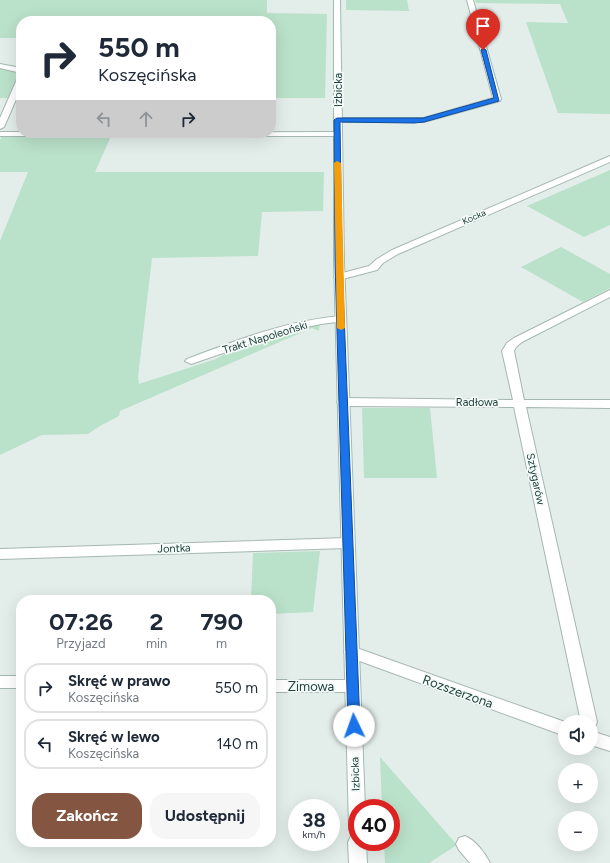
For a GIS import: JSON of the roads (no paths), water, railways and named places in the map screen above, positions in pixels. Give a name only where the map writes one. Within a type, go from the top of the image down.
[{"type":"street","name":"Izbicka","points":[[337,0],[337,134],[340,320],[356,799]]},
{"type":"street","points":[[337,120],[424,120],[497,99],[470,0]]},
{"type":"street","points":[[0,66],[16,69]]},
{"type":"street","points":[[0,126],[16,90]]},
{"type":"street","points":[[0,134],[16,134]]},
{"type":"street","points":[[276,134],[337,134]]},
{"type":"street","name":"Kocka","points":[[339,277],[373,268],[380,261],[395,252],[610,159]]},
{"type":"street","name":"Sztygarów","points":[[587,715],[508,351],[511,345],[518,340],[610,293]]},
{"type":"street","name":"Trakt Napoleoński","points":[[191,361],[292,327],[327,320],[340,320]]},
{"type":"street","name":"Radłowa","points":[[343,402],[610,404]]},
{"type":"street","name":"Jontka","points":[[0,554],[347,543]]},
{"type":"street","name":"Rozszerzona","points":[[351,652],[558,726]]},
{"type":"street","points":[[0,682],[16,682]]},
{"type":"street","name":"Zimowa","points":[[276,686],[352,686]]},
{"type":"street","points":[[598,739],[610,744]]},
{"type":"street","points":[[465,844],[481,863]]},
{"type":"street","points":[[358,851],[358,863]]}]
